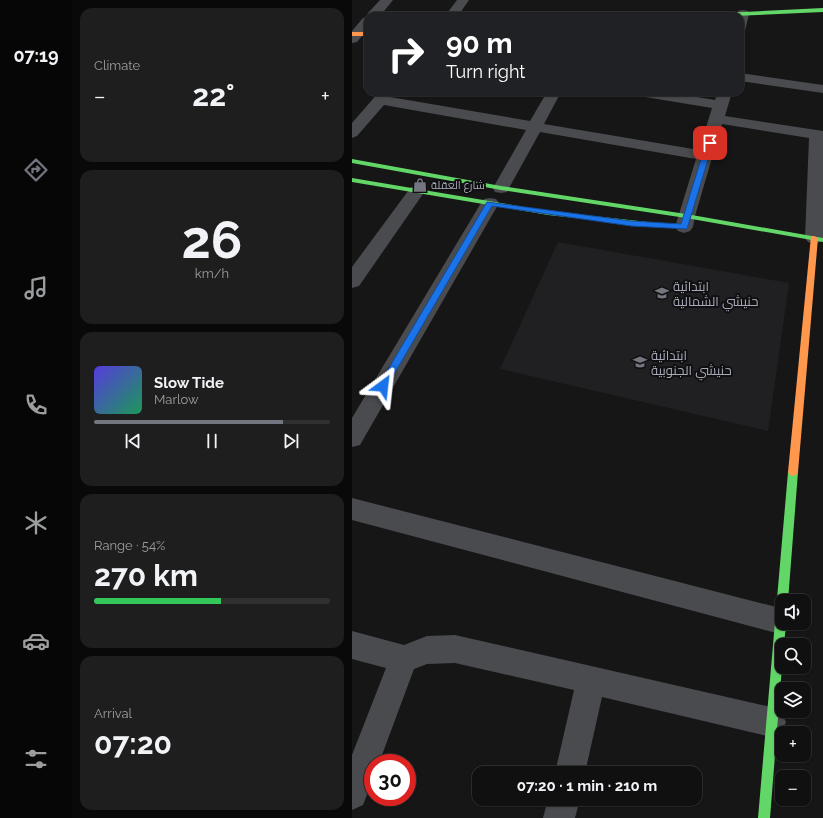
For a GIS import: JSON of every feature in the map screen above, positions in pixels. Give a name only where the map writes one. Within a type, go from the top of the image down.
[{"type":"street","points":[[376,12],[387,0]]},
{"type":"street","points":[[454,12],[463,0]]},
{"type":"street","points":[[744,14],[823,10]]},
{"type":"street","points":[[357,35],[364,26]]},
{"type":"street","points":[[744,78],[823,88]]},
{"type":"street","points":[[352,133],[383,96],[535,126],[706,156]]},
{"type":"street","points":[[501,188],[552,96]]},
{"type":"street","points":[[664,96],[721,105],[820,135],[816,246],[783,594]]},
{"type":"street","points":[[687,224],[721,105]]},
{"type":"street","points":[[352,161],[687,224],[816,246]]},
{"type":"street","points":[[352,180],[490,204],[631,223],[687,224]]},
{"type":"street","points":[[352,282],[417,191]]},
{"type":"street","points":[[352,438],[490,204]]},
{"type":"street","points":[[352,509],[775,620]]},
{"type":"street","points":[[764,818],[779,630]]},
{"type":"street","points":[[352,645],[404,659],[427,650],[455,649],[772,722]]},
{"type":"street","points":[[352,794],[404,659]]},
{"type":"street","points":[[572,766],[591,680]]},
{"type":"street","points":[[559,818],[562,806]]},
{"type":"shaded area","points":[[558,242],[789,283],[768,431],[500,369]]},
{"type":"traffic: fast","points":[[744,14],[823,10]]},
{"type":"traffic: fast","points":[[352,161],[501,188],[686,216],[823,240]]},
{"type":"traffic: fast","points":[[352,180],[548,213],[666,226]]},
{"type":"traffic: fast","points":[[764,818],[793,472]]},
{"type":"traffic: slow","points":[[352,34],[364,34]]},
{"type":"traffic: slow","points":[[793,472],[814,238]]},
{"type":"place","name":"شارع العقلة","points":[[420,185]]},
{"type":"place","name":"ابتدائية حنيشي الشمالية","points":[[662,293]]},
{"type":"place","name":"ابتدائية حنيشي الجنوبية","points":[[640,362]]},
{"type":"route","points":[[383,386],[490,204],[631,223],[684,227],[686,216],[710,143]]}]
